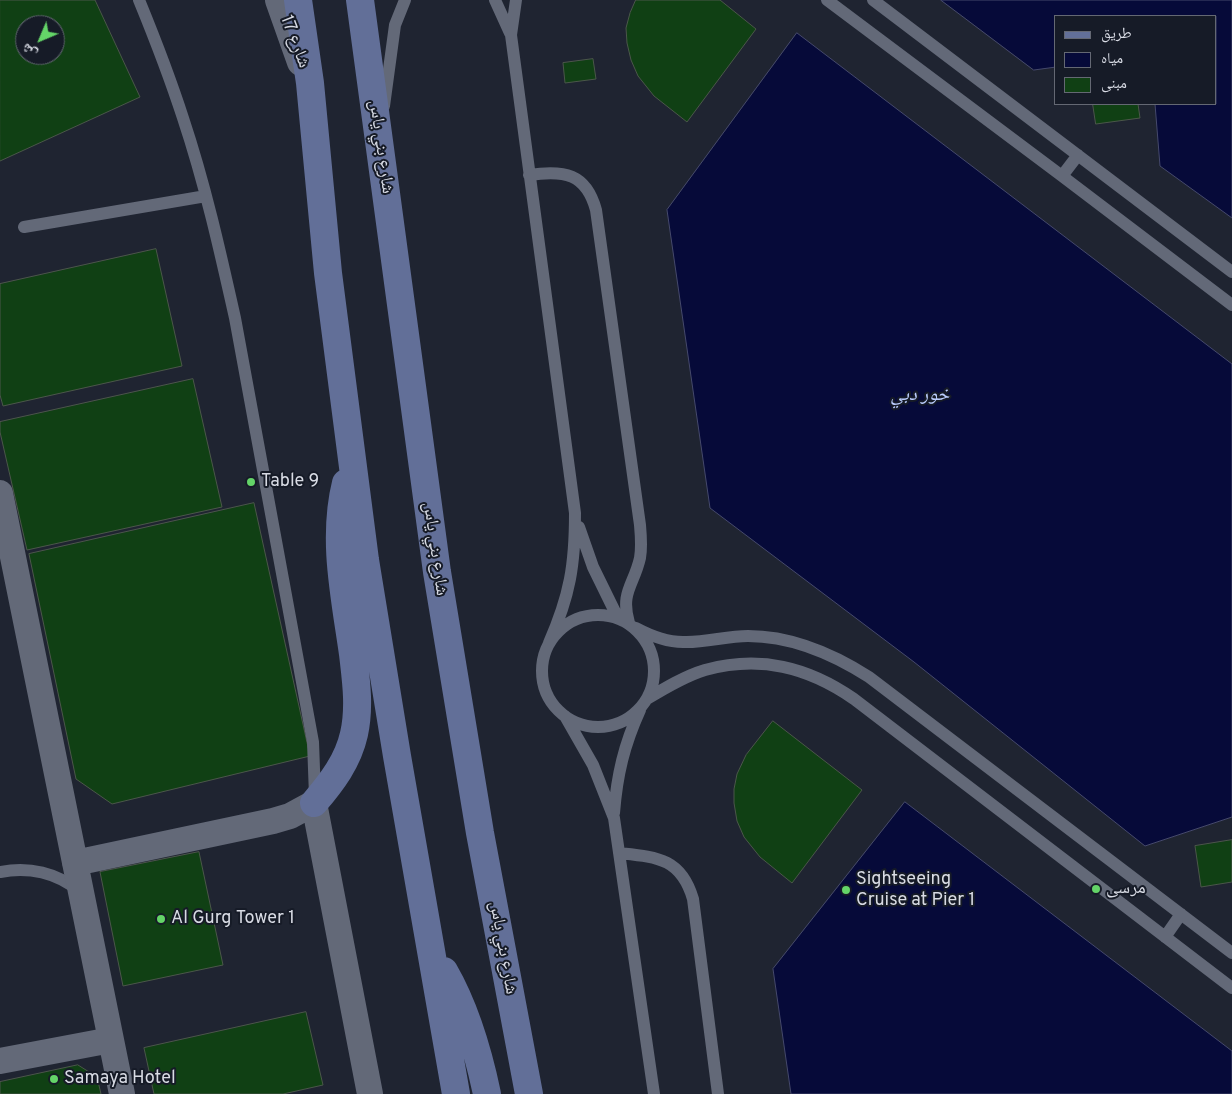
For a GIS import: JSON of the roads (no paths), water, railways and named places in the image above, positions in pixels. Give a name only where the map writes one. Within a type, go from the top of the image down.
[{"type":"main road","points":[[298,0],[310,83],[328,273],[352,462],[381,658],[456,1094]]},
{"type":"main road","name":"شارع بني ياس","points":[[360,0],[437,572],[480,832],[529,1094]]},
{"type":"main road","points":[[314,803],[332,782],[345,760],[354,734],[357,708],[356,681],[340,549],[344,490],[352,462]]},
{"type":"main road","points":[[431,948],[453,986],[469,1024],[481,1063],[487,1094]]},
{"type":"street","name":"شارع 17","points":[[279,0],[294,45],[310,83]]},
{"type":"street","points":[[0,493],[122,1094]]},
{"type":"street","points":[[75,863],[273,821],[290,816],[314,803],[370,1094]]},
{"type":"street","points":[[0,1061],[111,1040]]},
{"type":"lane","points":[[139,0],[180,110],[206,196],[235,318],[313,742],[314,803]]},
{"type":"lane","points":[[379,138],[395,25],[405,0]]},
{"type":"lane","points":[[495,0],[510,35],[575,513],[575,547],[571,580],[562,612],[543,658],[542,674],[545,690],[565,716],[593,766],[605,791],[614,818],[654,1094]]},
{"type":"lane","points":[[510,35],[516,0]]},
{"type":"lane","points":[[827,0],[1232,305]]},
{"type":"lane","points":[[873,0],[1232,272]]},
{"type":"lane","points":[[1062,176],[1078,155]]},
{"type":"lane","points":[[529,175],[550,172],[563,173],[576,178],[586,186],[593,198],[596,210],[640,525],[640,558],[626,599],[625,612],[628,623]]},
{"type":"lane","points":[[24,228],[206,196]]},
{"type":"lane","points":[[575,513],[593,567],[628,623],[646,640],[652,654],[653,685],[629,734],[621,762],[614,818]]},
{"type":"lane","points":[[549,643],[559,630],[572,620],[586,615],[603,614],[628,623],[650,636],[665,640],[682,642],[749,636],[800,644],[824,652],[870,677],[1232,953]]},
{"type":"lane","points":[[565,716],[580,724],[596,727],[612,725],[628,719],[644,704],[690,676],[725,666],[748,663],[771,664],[793,668],[815,676],[835,686],[854,699],[1232,988]]},
{"type":"lane","points":[[619,853],[653,856],[665,860],[684,876],[690,887],[717,1088],[708,1094]]},
{"type":"lane","points":[[0,872],[22,869],[54,875],[69,882],[81,893]]},
{"type":"lane","points":[[1165,937],[1182,914]]},
{"type":"water","points":[[941,0],[1232,0],[1232,218],[1160,166],[1155,105],[1217,105],[1217,15],[1054,15],[1054,67],[1034,70]]},
{"type":"water","name":"خور دبي","points":[[797,33],[1232,364],[1232,817],[1145,846],[914,662],[710,508],[667,210]]},
{"type":"water","points":[[905,802],[1232,1051],[1232,1094],[791,1094],[773,969]]},
{"type":"place","name":"Table 9","points":[[251,482]]},
{"type":"place","name":"مرسی","points":[[1096,889]]},
{"type":"place","name":"Sightseeing Cruise at Pier 1","points":[[846,890]]},
{"type":"place","name":"Al Gurg Tower 1","points":[[161,919]]},
{"type":"place","name":"Samaya Hotel","points":[[54,1079]]}]
